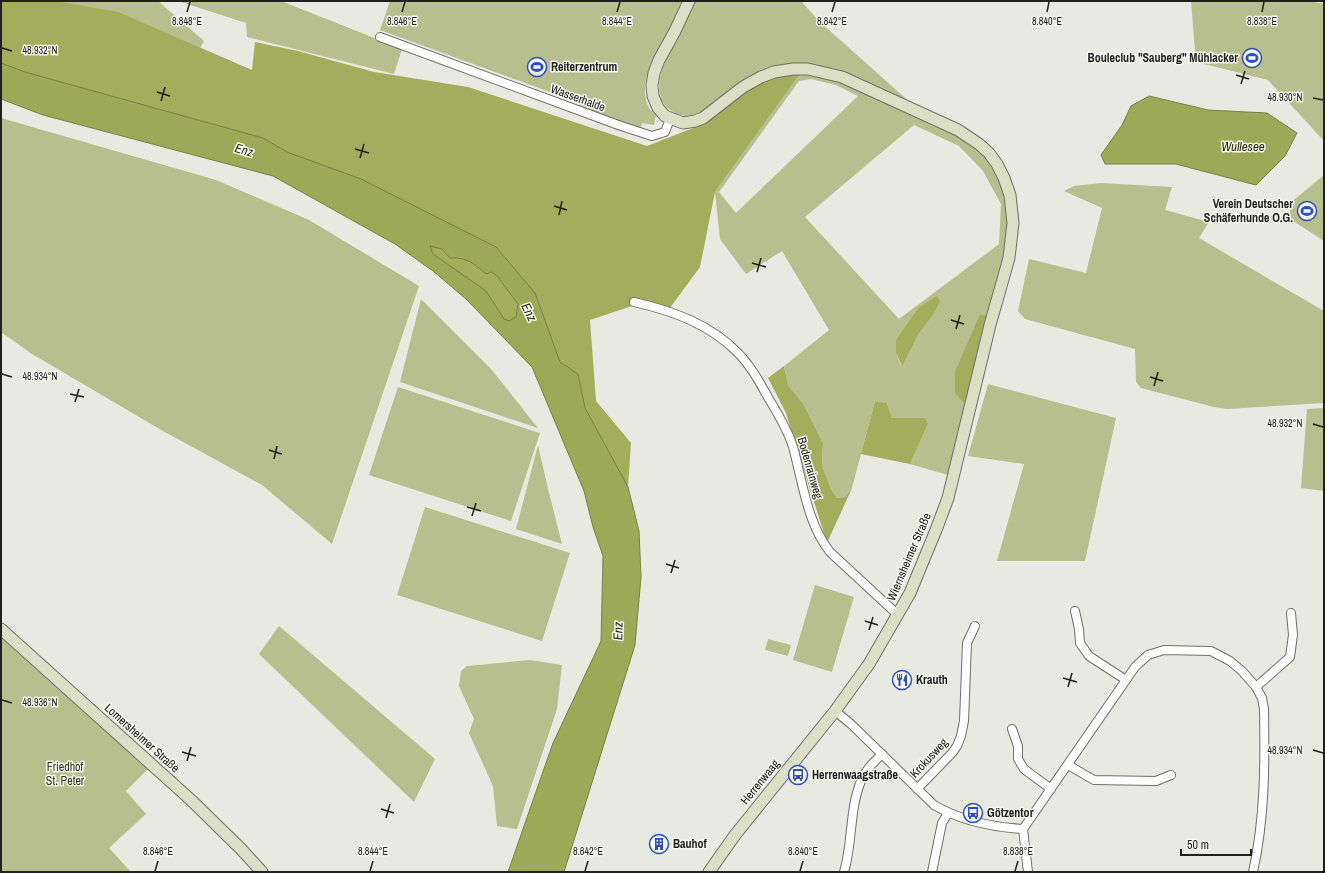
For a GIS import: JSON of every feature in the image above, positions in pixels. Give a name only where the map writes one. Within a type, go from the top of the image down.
[{"type":"main road","points":[[670,119],[658,108],[653,96],[652,85],[654,73],[659,60],[676,31],[689,1]]},
{"type":"main road","name":"Wiernsheimer Straße","points":[[670,119],[688,123],[703,118],[743,87],[761,77],[774,72],[808,69],[842,77],[958,130],[979,144],[989,153],[997,164],[1010,195],[1013,235],[1009,258],[990,325],[948,498],[910,593],[869,664],[835,711]]},
{"type":"main road","name":"Lomersheimer Straße","points":[[1,629],[192,800],[262,872]]},
{"type":"main road","name":"Herrenwaag","points":[[709,872],[735,835],[835,711]]},
{"type":"street","name":"Wasserhalde","points":[[380,37],[508,85],[652,136],[665,132],[670,119]]},
{"type":"street","name":"Bodenrainweg","points":[[634,302],[662,308],[692,320],[714,332],[739,354],[758,380],[784,426],[792,446],[802,490],[823,543],[830,552],[898,615]]},
{"type":"street","points":[[1075,611],[1080,642],[1089,656],[1126,680]]},
{"type":"street","points":[[1256,687],[1290,657],[1293,635],[1291,613]]},
{"type":"street","name":"Krokusweg","points":[[917,789],[957,746],[961,736],[964,721],[967,643],[975,626]]},
{"type":"street","points":[[1028,872],[1023,829],[1135,667],[1148,656],[1164,650],[1189,650],[1211,651],[1230,661],[1242,671],[1256,687],[1262,698],[1264,709],[1265,743],[1263,809],[1258,850],[1253,872]]},
{"type":"street","points":[[835,711],[934,805],[948,813],[998,827],[1023,829]]},
{"type":"street","points":[[1012,729],[1018,746],[1018,758],[1024,769],[1051,789]]},
{"type":"street","points":[[844,872],[848,858],[854,800],[861,780],[871,764],[882,754]]},
{"type":"street","points":[[1068,765],[1094,780],[1156,781],[1171,774]]},
{"type":"street","points":[[932,872],[942,824],[948,813]]},
{"type":"green space","points":[[56,1],[158,1],[204,41],[200,48],[177,38]]},
{"type":"green space","points":[[178,1],[281,1],[402,49],[394,74],[247,37],[246,23]]},
{"type":"green space","name":"Reiterzentrum","points":[[390,1],[684,1],[656,55],[646,78],[646,102],[656,115],[654,125],[642,123],[640,130],[578,108],[580,103],[380,30]]},
{"type":"green space","points":[[694,1],[801,1],[819,21],[913,105],[809,66],[698,113],[686,116],[677,114],[665,105],[660,96],[659,86],[668,55]]},
{"type":"green space","points":[[1191,1],[1310,1],[1324,4],[1324,141],[1268,80],[1196,62]]},
{"type":"green space","points":[[800,74],[841,82],[940,125],[965,139],[990,163],[1001,182],[1006,203],[1007,225],[1005,248],[988,316],[980,314],[967,406],[948,475],[910,464],[928,424],[892,418],[887,403],[875,401],[852,488],[845,497],[837,498],[831,489],[822,465],[823,443],[804,405],[788,385],[784,366],[829,330],[782,251],[746,274],[720,239],[715,192]],"holes":[[[811,79],[836,85],[858,96],[736,213],[719,192],[799,81]],[[914,125],[959,146],[983,171],[1001,204],[999,244],[899,319],[805,217]],[[937,297],[933,315],[918,335],[901,366],[896,353],[897,340],[919,307]]]},
{"type":"green space","points":[[1,118],[216,180],[309,220],[419,286],[332,544],[262,485],[163,431],[32,354],[1,332]]},
{"type":"green space","name":"Verein Deutscher Schäferhunde O.G.","points":[[1324,175],[1324,241],[1290,219],[1290,203]]},
{"type":"green space","points":[[1101,183],[1172,187],[1165,210],[1209,222],[1199,238],[1324,311],[1324,403],[1227,409],[1141,388],[1136,382],[1135,349],[1025,319],[1018,311],[1029,259],[1086,273],[1102,208],[1064,191],[1074,186]]},
{"type":"green space","points":[[421,299],[492,370],[538,428],[400,382]]},
{"type":"green space","points":[[988,384],[1116,418],[1085,561],[997,561],[1024,464],[968,456]]},
{"type":"green space","points":[[398,387],[540,433],[511,521],[369,475]]},
{"type":"green space","points":[[1307,409],[1324,409],[1324,491],[1301,488]]},
{"type":"green space","points":[[538,445],[549,493],[562,544],[516,529]]},
{"type":"green space","points":[[425,507],[570,553],[542,641],[397,595]]},
{"type":"green space","points":[[815,585],[854,597],[832,672],[793,660]]},
{"type":"green space","points":[[279,626],[435,759],[414,802],[259,654]]},
{"type":"green space","name":"Friedhof St. Peter","points":[[1,634],[149,768],[126,791],[146,814],[109,848],[131,872],[1,872]]},
{"type":"green space","points":[[768,639],[791,645],[788,656],[765,650]]},
{"type":"green space","points":[[530,660],[562,665],[557,709],[517,829],[497,826],[493,786],[469,733],[474,719],[459,686],[461,671],[467,666]]},
{"type":"shaded area","points":[[1,1],[56,1],[118,12],[252,70],[255,42],[298,51],[374,72],[468,87],[647,146],[701,125],[760,82],[774,77],[800,74],[715,192],[700,267],[667,312],[638,304],[590,320],[596,401],[631,443],[628,487],[585,408],[578,374],[560,362],[535,293],[496,247],[361,179],[287,152],[263,138],[25,72],[1,63]]},
{"type":"shaded area","points":[[430,246],[442,249],[450,258],[466,260],[474,264],[486,274],[491,272],[497,276],[518,304],[516,317],[509,321],[504,319],[486,291],[432,254]]},
{"type":"shaded area","points":[[937,296],[940,301],[933,315],[918,335],[902,366],[896,353],[896,340],[919,307]]},
{"type":"shaded area","points":[[980,314],[988,316],[967,406],[955,393],[955,372]]},
{"type":"shaded area","points":[[784,366],[788,385],[804,405],[823,443],[822,465],[831,489],[837,498],[845,497],[852,488],[827,543],[786,413],[768,378]]},
{"type":"shaded area","points":[[875,401],[887,403],[892,418],[925,418],[928,424],[910,464],[861,454]]},
{"type":"water","name":"Enz","points":[[1,63],[25,72],[263,138],[287,152],[361,179],[496,247],[535,293],[560,362],[578,374],[585,408],[628,487],[639,531],[641,577],[635,645],[564,872],[508,872],[553,743],[601,641],[603,556],[593,527],[584,491],[532,367],[466,299],[433,271],[395,244],[273,176],[43,115],[1,99]],"holes":[[[430,246],[442,249],[450,258],[465,260],[474,264],[486,274],[491,272],[497,276],[518,304],[516,317],[509,321],[504,319],[486,291],[433,254]]]},
{"type":"water","name":"Wullesee","points":[[1149,96],[1208,110],[1267,113],[1297,133],[1285,156],[1256,185],[1176,164],[1105,164],[1101,155],[1122,125],[1131,106]]},
{"type":"place","name":"Bouleclub \"Sauberg\" Mühlacker","points":[[1252,58]]},
{"type":"place","name":"Reiterzentrum","points":[[537,67]]},
{"type":"place","name":"Verein Deutscher Schäferhunde O.G.","points":[[1307,211]]},
{"type":"place","name":"Krauth","points":[[902,680]]},
{"type":"place","name":"Herrenwaagstraße","points":[[798,775]]},
{"type":"place","name":"Götzentor","points":[[973,813]]},
{"type":"place","name":"Bauhof","points":[[659,844]]}]
